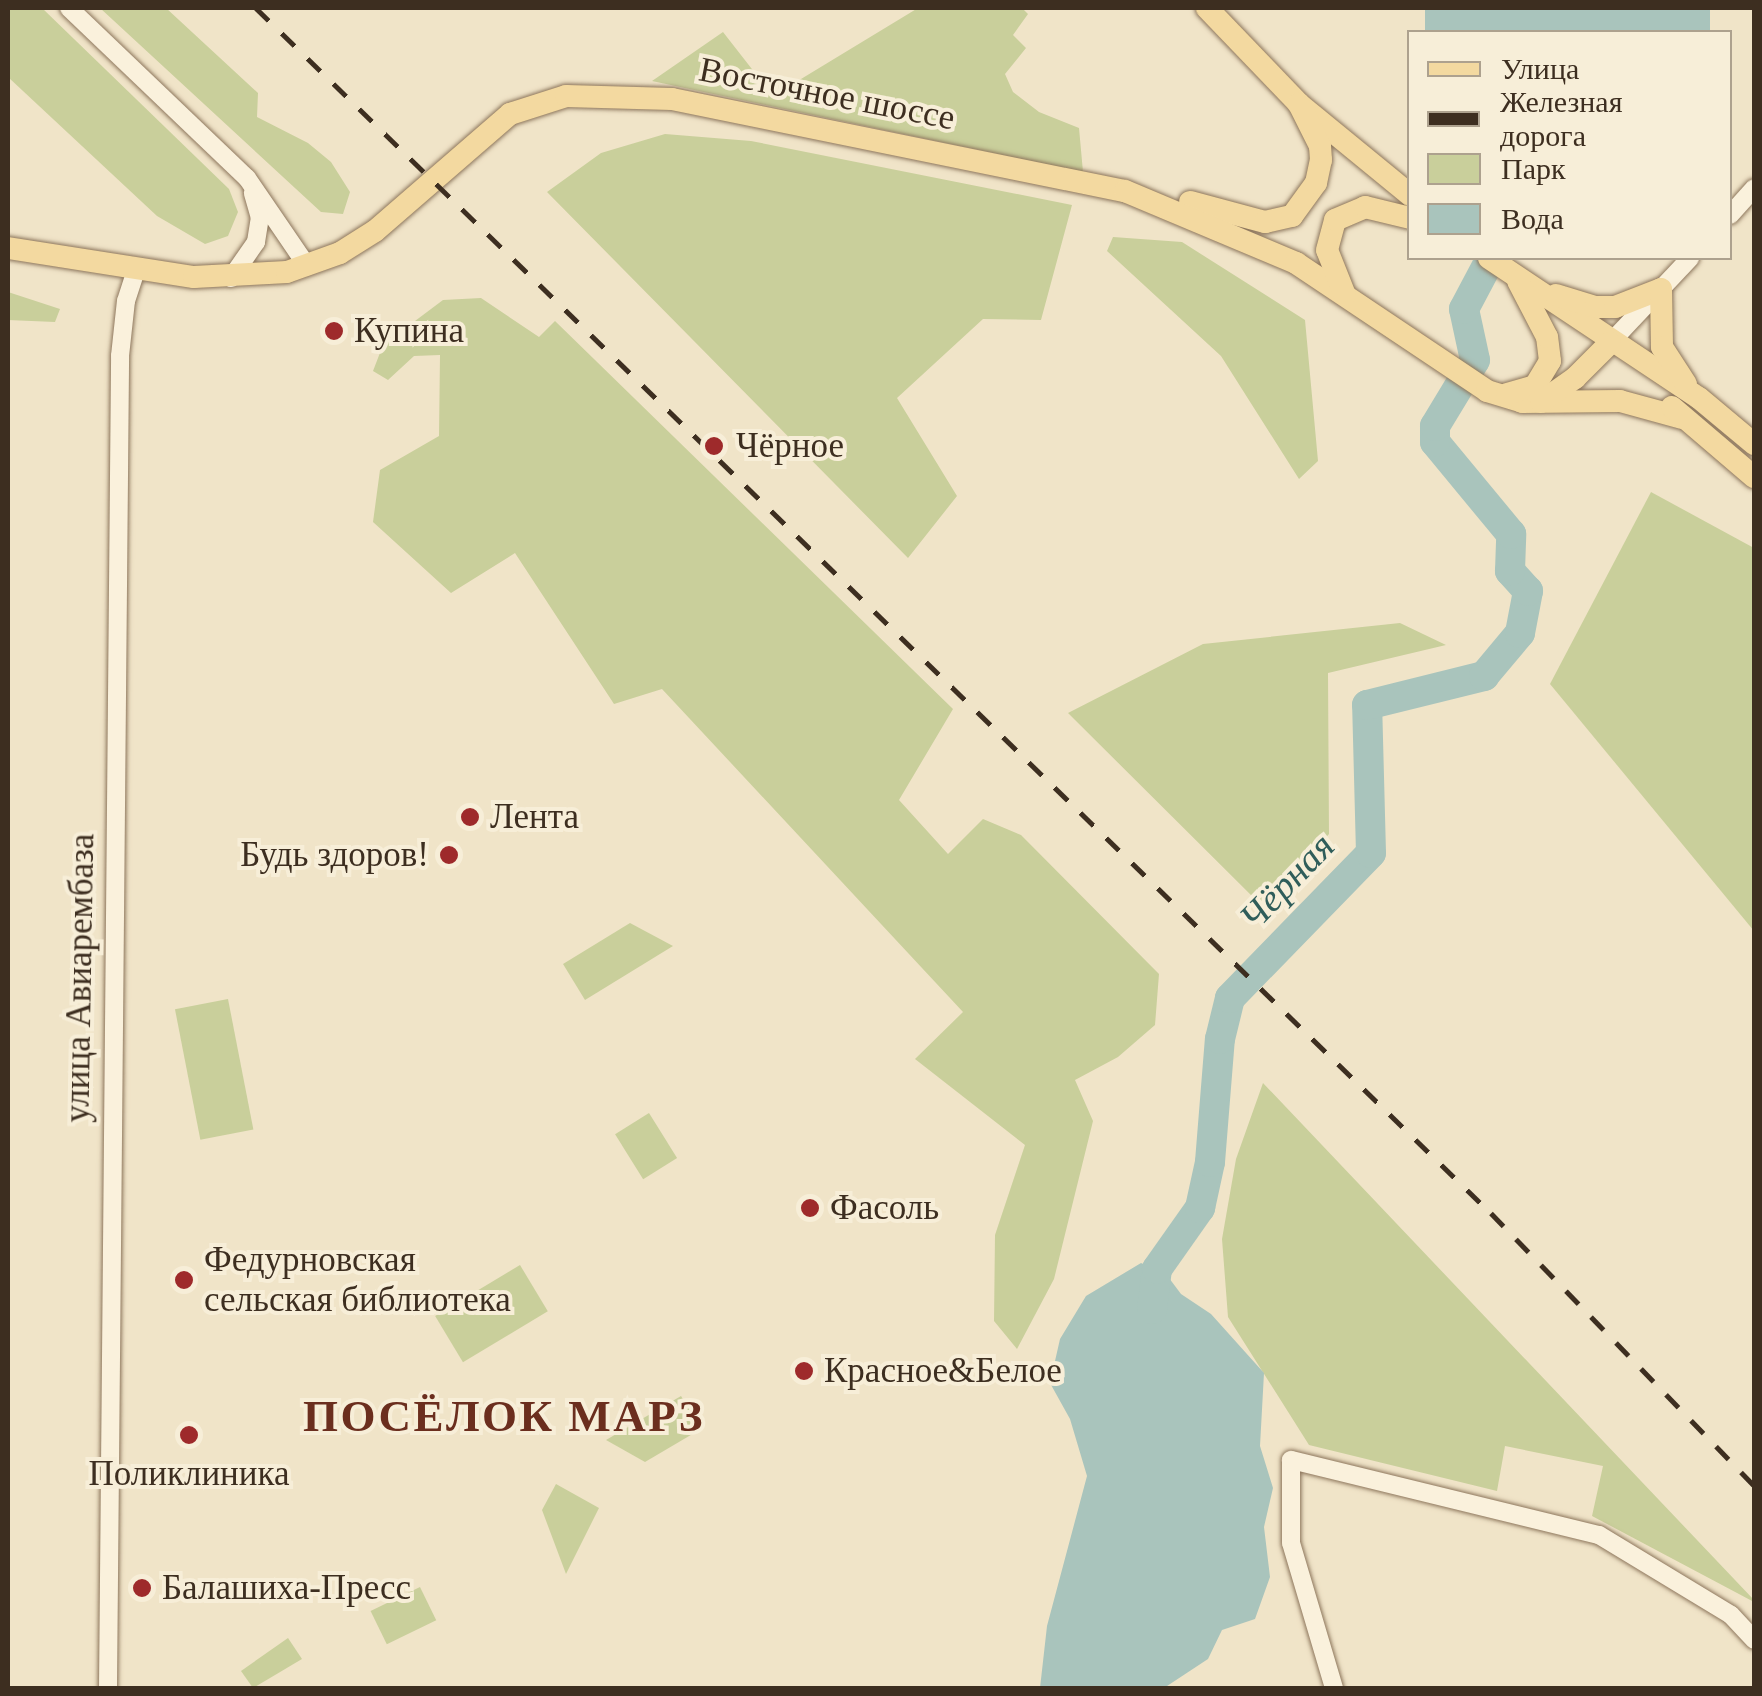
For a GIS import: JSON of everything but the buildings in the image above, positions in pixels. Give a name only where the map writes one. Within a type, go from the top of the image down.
[{"type":"main road","points":[[1207,8],[1299,104],[1407,193]]},
{"type":"main road","name":"Восточное шоссе","points":[[8,248],[136,270],[231,278],[307,266],[375,231],[510,114],[545,100],[576,95],[672,98],[1125,191],[1238,234],[1296,263],[1484,389],[1522,402],[1620,401],[1682,418]]},
{"type":"main road","points":[[1125,191],[1154,192],[1265,222],[1292,216],[1316,183],[1320,160],[1320,146],[1299,104]]},
{"type":"main road","points":[[1344,294],[1328,250],[1334,220],[1365,207],[1407,217]]},
{"type":"main road","points":[[1492,260],[1610,343],[1699,398]]},
{"type":"main road","points":[[1516,278],[1594,307],[1632,303],[1661,289],[1662,348],[1677,375],[1754,444]]},
{"type":"main road","points":[[1484,389],[1512,394],[1528,390],[1549,368],[1547,337],[1516,278]]},
{"type":"main road","points":[[1541,402],[1575,378],[1610,343]]},
{"type":"main road","points":[[1610,343],[1682,418],[1754,477]]},
{"type":"street","points":[[69,8],[247,178],[307,266]]},
{"type":"street","points":[[231,278],[256,242],[260,218],[247,178]]},
{"type":"street","points":[[1732,213],[1754,188]]},
{"type":"street","points":[[1610,343],[1688,260]]},
{"type":"street","name":"улица Авиарембаза","points":[[108,1688],[120,356],[126,301],[136,270]]},
{"type":"street","points":[[1334,1688],[1291,1543],[1292,1460],[1598,1535],[1730,1616],[1754,1640]]},
{"type":"green space","points":[[8,8],[42,8],[229,189],[238,212],[228,236],[205,244],[157,216],[8,77]]},
{"type":"green space","points":[[100,8],[166,8],[258,93],[257,117],[308,143],[331,162],[350,192],[343,214],[321,212]]},
{"type":"green space","points":[[918,8],[1022,8],[1028,14],[1013,35],[1026,48],[1005,74],[1013,92],[1039,112],[1079,128],[1083,172],[652,81],[723,32],[773,96]]},
{"type":"green space","points":[[665,134],[751,141],[1072,205],[1041,320],[983,319],[897,398],[957,496],[908,558],[547,192],[601,153]]},
{"type":"green space","points":[[1113,237],[1182,242],[1305,320],[1318,461],[1299,479],[1221,356],[1107,251]]},
{"type":"green space","points":[[8,292],[60,309],[55,322],[8,320]]},
{"type":"green space","points":[[481,298],[539,337],[555,321],[953,709],[899,800],[948,854],[983,819],[1021,835],[1159,974],[1155,1025],[1118,1057],[1075,1080],[1093,1121],[1054,1279],[1017,1349],[994,1321],[995,1235],[1025,1145],[915,1059],[963,1012],[662,689],[614,704],[515,553],[451,593],[373,522],[380,470],[439,436],[440,355],[414,356],[388,380],[373,371],[383,345],[443,300]]},
{"type":"green space","points":[[1651,492],[1754,548],[1754,931],[1550,684]]},
{"type":"green space","points":[[1400,623],[1446,645],[1328,673],[1329,834],[1263,907],[1068,713],[1203,644]]},
{"type":"green space","points":[[630,923],[673,946],[585,1000],[563,964]]},
{"type":"green space","points":[[228,999],[253,1130],[200,1140],[175,1009]]},
{"type":"green space","points":[[1263,1083],[1754,1602],[1592,1516],[1603,1466],[1505,1446],[1497,1491],[1309,1445],[1228,1317],[1222,1239],[1236,1159]]},
{"type":"green space","points":[[649,1113],[677,1158],[643,1179],[615,1134]]},
{"type":"green space","points":[[520,1265],[548,1311],[463,1362],[435,1316]]},
{"type":"green space","points":[[681,1396],[701,1429],[645,1462],[606,1440]]},
{"type":"green space","points":[[556,1484],[599,1508],[566,1574],[542,1510]]},
{"type":"green space","points":[[420,1587],[436,1620],[387,1644],[371,1611]]},
{"type":"green space","points":[[288,1638],[302,1659],[253,1688],[241,1671]]},
{"type":"water","points":[[1425,8],[1710,8],[1710,30],[1425,30]]},
{"type":"water","points":[[1141,1263],[1166,1274],[1181,1294],[1211,1314],[1264,1373],[1260,1446],[1273,1488],[1264,1527],[1270,1577],[1255,1619],[1222,1630],[1208,1659],[1164,1688],[1040,1688],[1047,1626],[1087,1476],[1070,1419],[1050,1383],[1060,1339],[1086,1296]]},
{"type":"waterway","name":"Чёрная","points":[[1152,1309],[1157,1269],[1200,1208],[1210,1162],[1220,1039],[1230,998],[1371,853],[1367,705],[1484,676],[1520,633],[1528,591],[1510,571],[1511,534],[1435,442],[1435,426],[1475,360],[1464,309],[1490,260]]},
{"type":"railway","points":[[256,8],[1491,1213],[1754,1485]]},
{"type":"place","name":"Купина","points":[[334,331]]},
{"type":"place","name":"Чёрное","points":[[714,446]]},
{"type":"place","name":"Лента","points":[[470,817]]},
{"type":"place","name":"Будь здоров!","points":[[449,855]]},
{"type":"place","name":"Фасоль","points":[[810,1208]]},
{"type":"place","name":"Федурновская сельская библиотека","points":[[184,1280]]},
{"type":"place","name":"Красное&Белое","points":[[804,1371]]},
{"type":"place","name":"Поликлиника","points":[[189,1435]]},
{"type":"place","name":"Балашиха-Пресс","points":[[142,1588]]},
{"type":"district","name":"ПОСЁЛОК МАРЗ","points":[[504,1417]]}]
